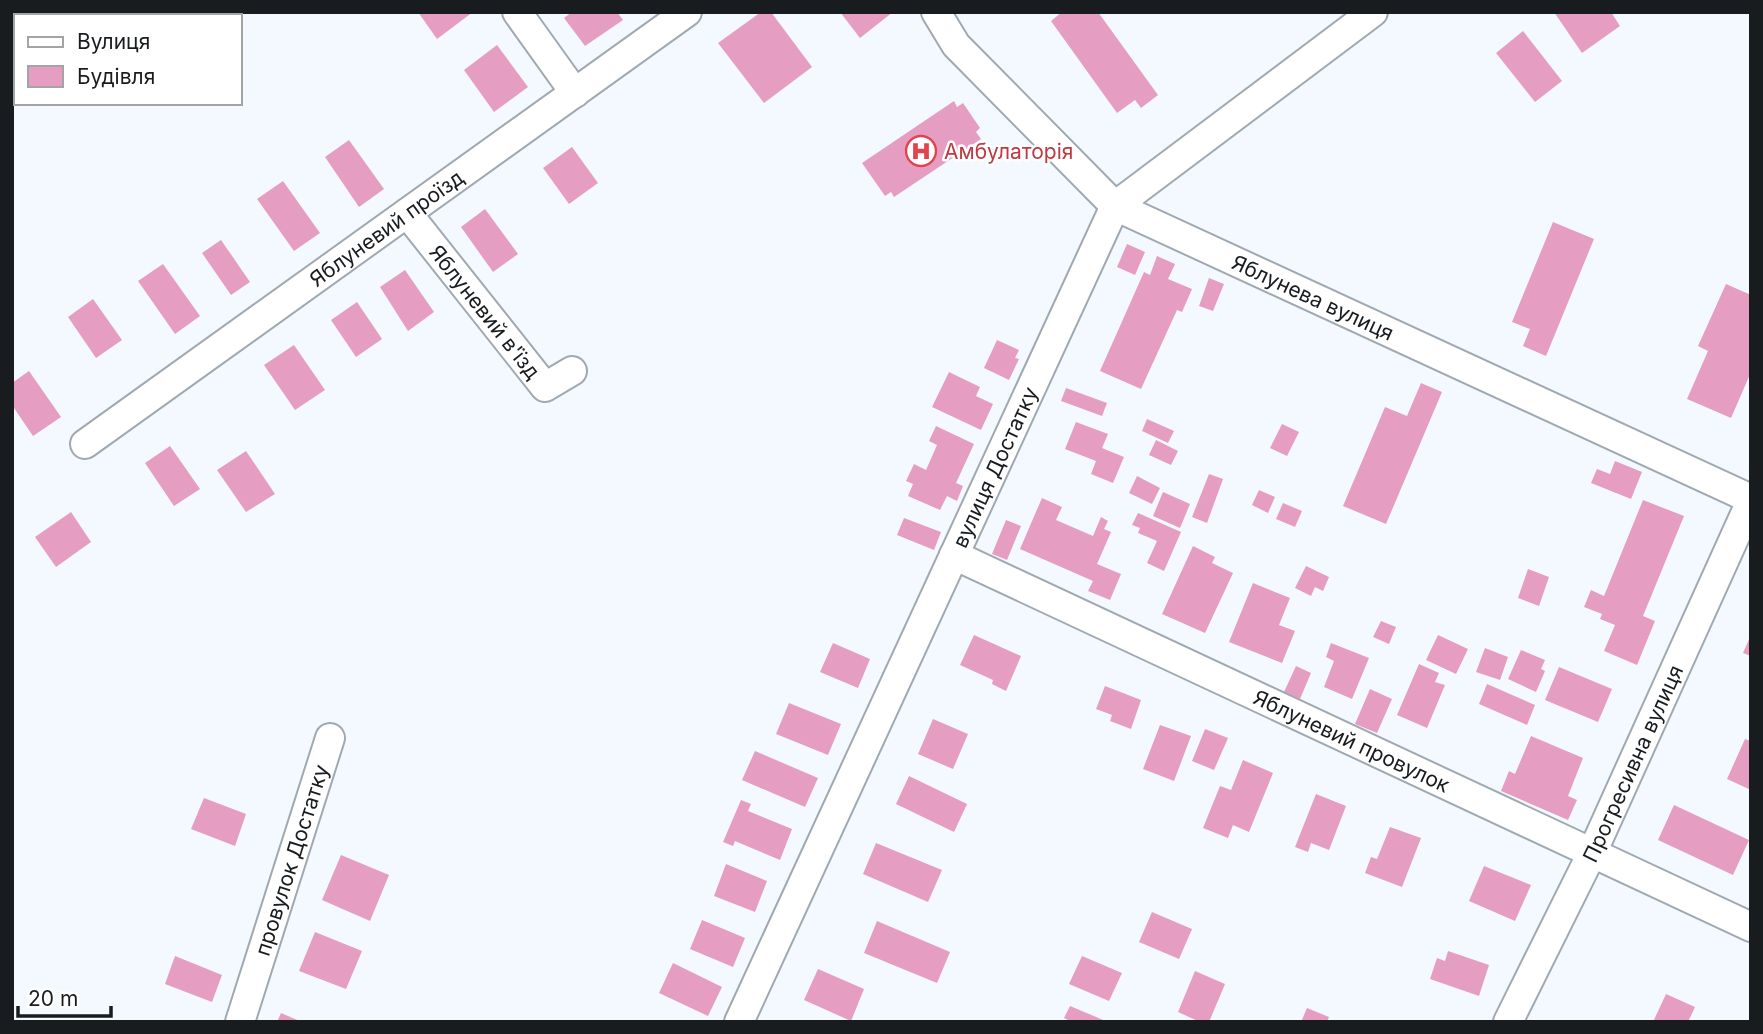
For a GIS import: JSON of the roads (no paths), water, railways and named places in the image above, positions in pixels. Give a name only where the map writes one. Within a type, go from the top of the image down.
[{"type":"street","points":[[517,12],[575,93]]},
{"type":"street","name":"Яблуневий проїзд","points":[[85,444],[687,12]]},
{"type":"street","name":"Яблунева вулиця","points":[[936,12],[956,45],[1115,206],[1751,500]]},
{"type":"street","name":"вулиця Достатку","points":[[738,1022],[1115,206],[1373,12]]},
{"type":"street","name":"Яблуневий в'їзд","points":[[407,213],[545,387],[572,370]]},
{"type":"street","name":"Прогресивна вулиця","points":[[1508,1022],[1592,853],[1751,500]]},
{"type":"street","name":"Яблуневий провулок","points":[[954,555],[1751,927]]},
{"type":"street","name":"провулок Достатку","points":[[240,1022],[330,738]]},
{"type":"place","name":"Амбулаторія","points":[[921,151]]}]
